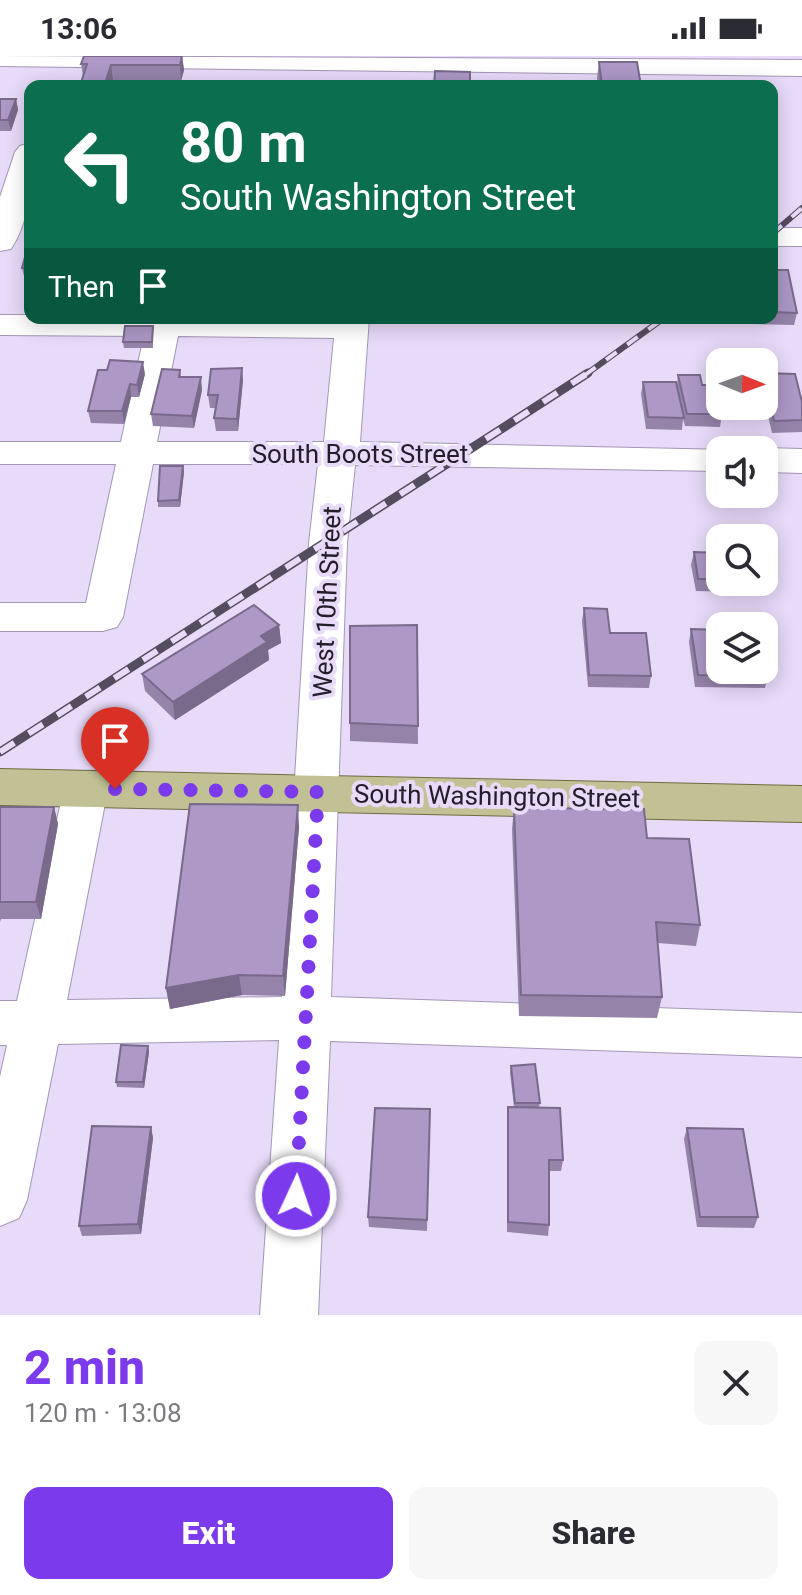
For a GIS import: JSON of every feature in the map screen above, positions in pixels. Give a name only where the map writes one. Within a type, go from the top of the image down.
[{"type":"main road","name":"South Washington Street","points":[[0,787],[802,804]]},
{"type":"street","points":[[0,58],[61,58],[211,68],[369,68],[519,76],[576,68],[677,62],[758,62],[802,68]]},
{"type":"street","points":[[54,80],[61,58]]},
{"type":"street","points":[[8,233],[24,145]]},
{"type":"street","points":[[778,237],[802,237]]},
{"type":"street","points":[[0,325],[82,324]]},
{"type":"street","points":[[0,617],[103,617],[164,324]]},
{"type":"street","name":"West 10th Street","points":[[289,1315],[318,792],[328,543],[339,453],[345,431],[352,324]]},
{"type":"street","name":"South Boots Street","points":[[0,453],[339,453],[706,459]]},
{"type":"street","points":[[778,460],[802,461]]},
{"type":"street","points":[[0,1200],[18,1024],[86,788]]},
{"type":"street","points":[[18,1024],[306,1018],[802,1035]]},
{"type":"building","points":[[84,56],[182,56],[180,65],[111,65],[106,80],[82,80],[87,64],[81,64]]},
{"type":"building","points":[[599,62],[637,62],[640,80],[601,80]]},
{"type":"building","points":[[435,71],[470,72],[470,80],[434,80]]},
{"type":"building","points":[[0,99],[16,99],[8,120],[0,120]]},
{"type":"building","points":[[778,270],[788,270],[797,313],[778,312]]},
{"type":"building","points":[[125,326],[153,326],[152,342],[123,342]]},
{"type":"building","points":[[110,360],[143,362],[137,385],[130,384],[122,411],[88,411],[98,370],[107,370]]},
{"type":"building","points":[[242,368],[237,419],[214,418],[218,395],[208,395],[211,369]]},
{"type":"building","points":[[162,369],[180,370],[179,377],[201,377],[192,416],[151,414]]},
{"type":"building","points":[[778,373],[795,374],[802,402],[802,420],[774,421],[778,420]]},
{"type":"building","points":[[678,375],[700,375],[702,385],[706,385],[706,414],[687,414]]},
{"type":"building","points":[[643,382],[676,382],[684,418],[648,417]]},
{"type":"building","points":[[160,466],[183,466],[179,500],[158,501]]},
{"type":"building","points":[[694,552],[706,552],[706,579],[698,579]]},
{"type":"building","points":[[254,605],[279,625],[261,636],[267,642],[173,702],[142,674]]},
{"type":"building","points":[[584,608],[607,609],[610,633],[646,633],[651,676],[589,675]]},
{"type":"building","points":[[417,625],[418,726],[350,723],[350,626]]},
{"type":"building","points":[[691,629],[706,630],[706,675],[698,675]]},
{"type":"building","points":[[190,804],[298,805],[283,976],[239,975],[166,988]]},
{"type":"building","points":[[0,807],[54,807],[36,902],[0,902]]},
{"type":"building","points":[[514,808],[644,809],[647,838],[689,839],[700,925],[656,922],[662,997],[521,995]]},
{"type":"building","points":[[121,1045],[148,1046],[143,1082],[116,1082]]},
{"type":"building","points":[[535,1064],[540,1103],[515,1103],[511,1066]]},
{"type":"building","points":[[508,1107],[560,1108],[563,1160],[549,1160],[549,1225],[508,1222]]},
{"type":"building","points":[[375,1108],[430,1109],[427,1220],[368,1217]]},
{"type":"building","points":[[92,1126],[151,1127],[138,1224],[79,1226]]},
{"type":"building","points":[[687,1128],[743,1129],[758,1217],[700,1217]]},
{"type":"railway","points":[[778,229],[802,208]]},
{"type":"railway","points":[[586,374],[656,324]]},
{"type":"railway","points":[[0,752],[586,374]]},
{"type":"route","points":[[115,789],[318,792],[296,1196]]}]
